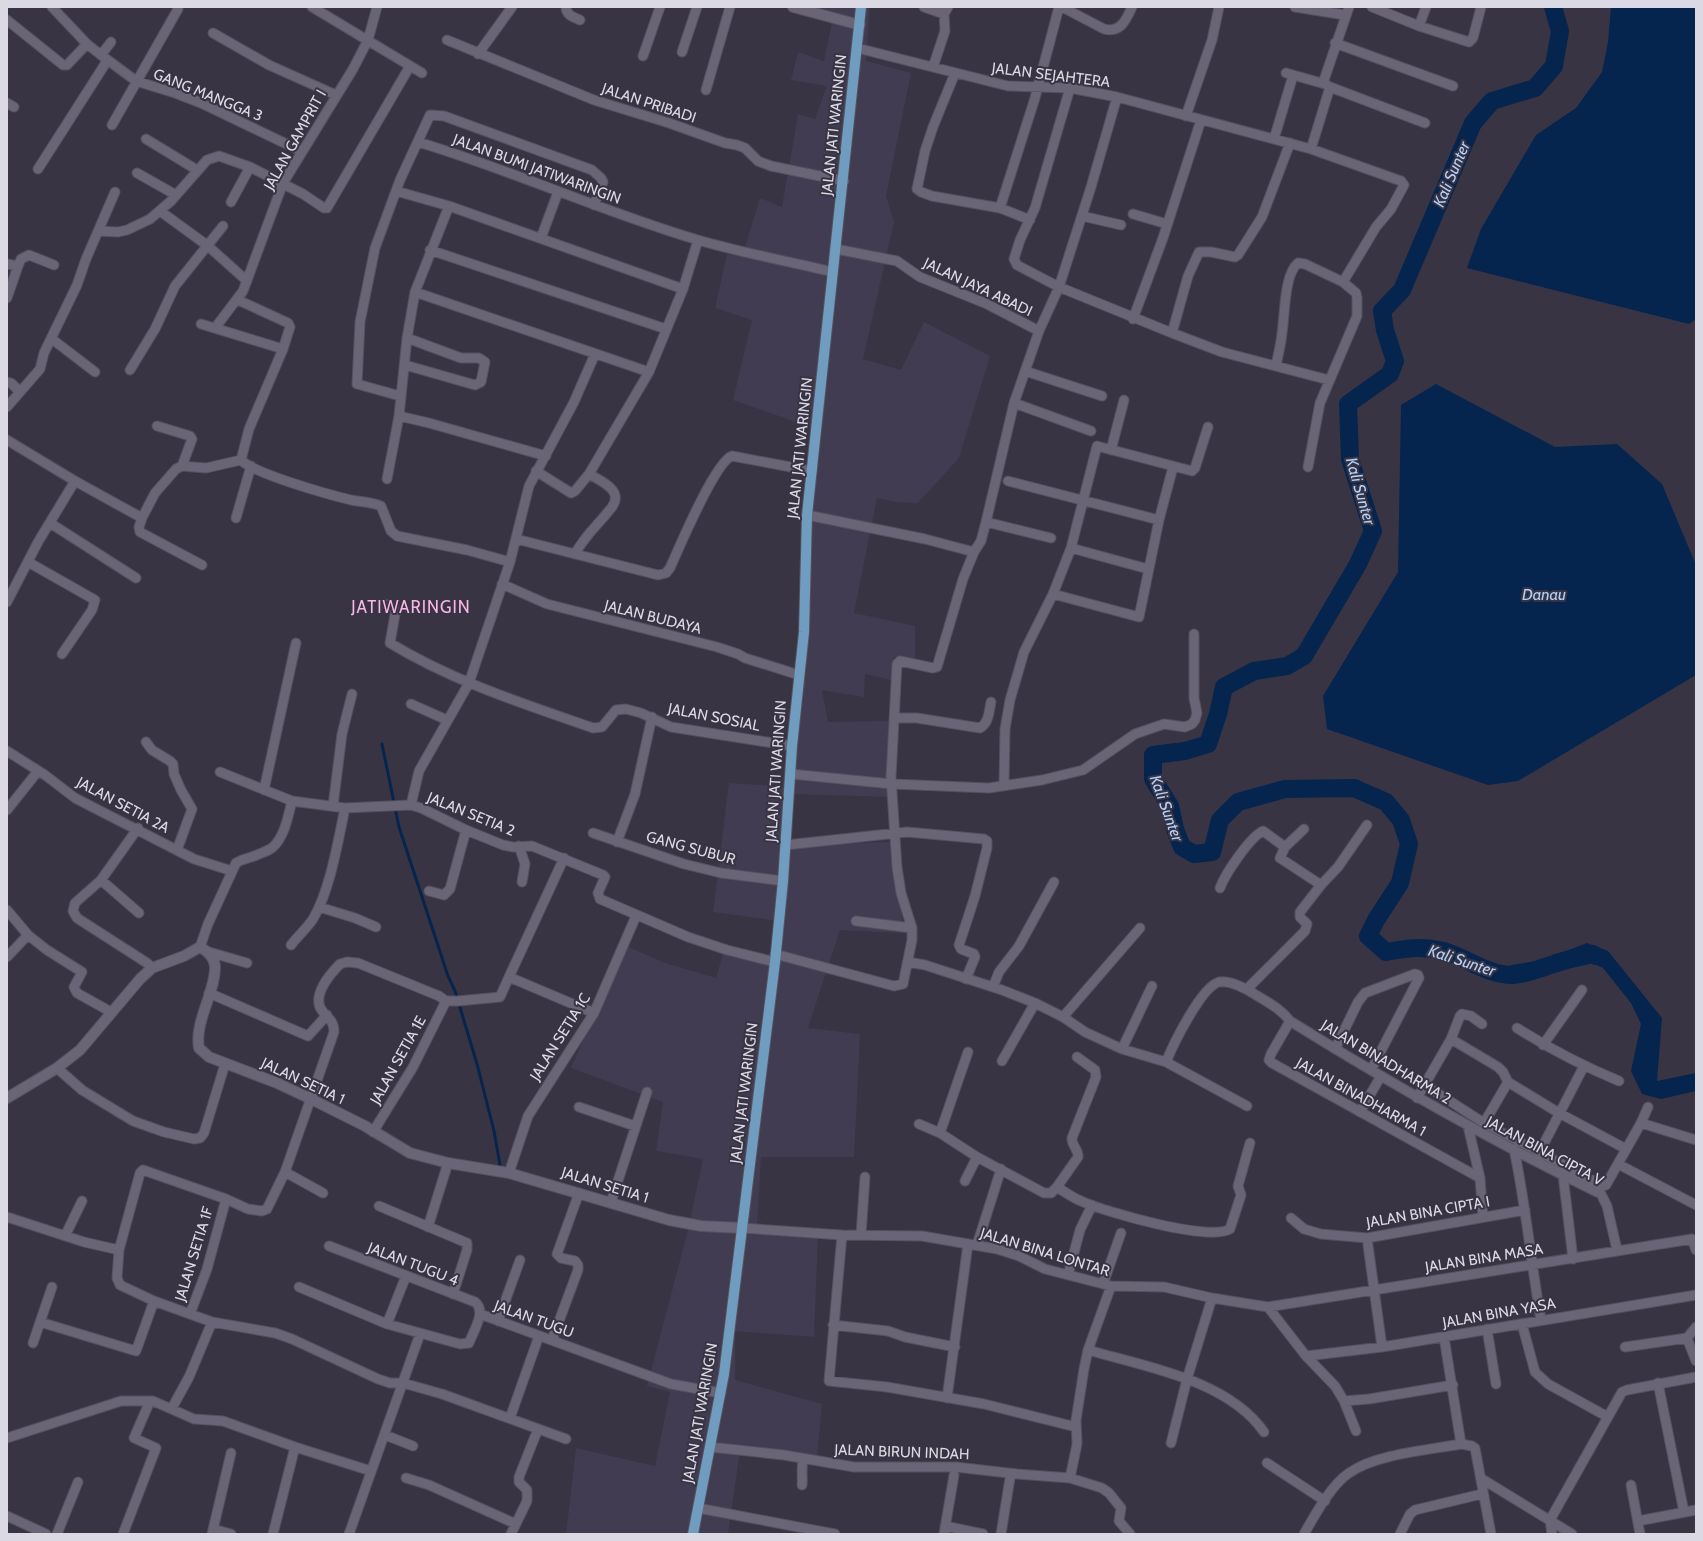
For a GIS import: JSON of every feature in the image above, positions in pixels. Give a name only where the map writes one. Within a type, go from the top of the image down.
[{"type":"main road","name":"JALAN JATI WARINGIN","points":[[693,1534],[721,1393],[775,958],[786,845],[792,746],[804,632],[807,515],[844,181],[861,7]]},
{"type":"street","name":"GANG MANGGA 3","points":[[52,7],[88,44],[104,58],[136,81],[201,103],[301,151]]},
{"type":"street","points":[[312,7],[422,73]]},
{"type":"street","name":"JALAN GAMPRIT I","points":[[215,328],[238,300],[247,281],[283,184],[301,151],[368,40],[377,7]]},
{"type":"street","points":[[478,54],[512,7]]},
{"type":"street","points":[[566,7],[567,12],[571,16],[580,20]]},
{"type":"street","points":[[643,56],[660,7]]},
{"type":"street","points":[[682,52],[697,7]]},
{"type":"street","points":[[706,90],[730,7]]},
{"type":"street","points":[[793,7],[860,26]]},
{"type":"street","points":[[924,7],[946,11],[945,31],[934,68]]},
{"type":"street","points":[[1000,208],[1060,7],[1111,31],[1118,29],[1123,24],[1132,7]]},
{"type":"street","points":[[1186,116],[1212,40],[1219,7]]},
{"type":"street","points":[[1295,7],[1347,11],[1335,43],[1324,80],[1327,85],[1311,149]]},
{"type":"street","points":[[1372,7],[1419,26],[1470,42],[1473,38],[1481,7]]},
{"type":"street","points":[[1419,26],[1426,7]]},
{"type":"street","points":[[112,125],[178,9]]},
{"type":"street","points":[[7,20],[64,65],[67,65],[88,44]]},
{"type":"street","points":[[213,33],[269,65],[336,95]]},
{"type":"street","name":"JALAN PRIBADI","points":[[447,40],[478,54],[594,100],[669,123],[725,143],[745,148],[758,160],[772,166],[844,181]]},
{"type":"street","points":[[38,169],[112,42]]},
{"type":"street","points":[[1335,43],[1453,86]]},
{"type":"street","name":"JALAN SEJAHTERA","points":[[857,48],[955,74],[1008,86],[1070,88],[1117,97],[1311,149],[1359,164],[1403,182],[1404,185],[1391,209],[1376,227],[1342,282]]},
{"type":"street","points":[[98,231],[118,232],[127,230],[150,219],[176,195],[206,160],[219,156],[250,167],[324,208],[329,207],[410,66]]},
{"type":"street","points":[[955,74],[925,150],[917,189],[932,196],[1000,208],[1030,220]]},
{"type":"street","points":[[1274,139],[1289,76],[1327,85],[1425,123]]},
{"type":"street","points":[[1070,88],[1041,190],[1030,220],[1020,240],[1014,259],[1020,268],[1059,287],[1133,319],[1222,352],[1329,380]]},
{"type":"street","points":[[1117,97],[1082,216],[1059,287],[1040,331],[1014,403],[981,541],[974,552],[962,578],[937,667],[933,668],[900,661],[898,663],[892,750],[892,784],[897,867],[901,893],[912,928],[908,962],[925,965],[993,987],[1035,1003],[1063,1017],[1084,1032],[1122,1049],[1166,1062],[1247,1106]]},
{"type":"street","points":[[400,396],[360,386],[356,380],[359,365],[360,322],[375,248],[396,190],[430,115],[438,114],[543,150],[592,170],[601,178],[603,182],[594,204]]},
{"type":"street","points":[[1133,319],[1168,224],[1202,120]]},
{"type":"street","points":[[146,139],[197,170]]},
{"type":"street","name":"JALAN BUMI JATIWARINGIN","points":[[418,142],[463,155],[558,192],[698,240],[833,272]]},
{"type":"street","points":[[1172,333],[1188,276],[1199,252],[1211,252],[1235,257],[1238,255],[1262,216],[1290,143]]},
{"type":"street","points":[[231,202],[250,167]]},
{"type":"street","points":[[137,173],[176,195]]},
{"type":"street","points":[[396,190],[449,206],[541,238],[682,290]]},
{"type":"street","points":[[7,407],[19,391],[40,369],[44,353],[77,285],[98,231],[116,192]]},
{"type":"street","points":[[541,238],[558,192]]},
{"type":"street","points":[[387,479],[399,416],[407,338],[414,292],[449,206]]},
{"type":"street","points":[[160,211],[208,246],[247,281]]},
{"type":"street","points":[[1133,214],[1168,224]]},
{"type":"street","points":[[1082,216],[1121,225]]},
{"type":"street","points":[[130,370],[155,329],[175,286],[223,226]]},
{"type":"street","points":[[536,471],[571,493],[589,474],[649,372],[682,290],[698,240]]},
{"type":"street","name":"JALAN JAYA ABADI","points":[[836,249],[897,261],[920,278],[987,304],[1040,331]]},
{"type":"street","points":[[430,250],[666,329]]},
{"type":"street","points":[[7,298],[21,259],[30,255],[54,265]]},
{"type":"street","points":[[1276,366],[1283,332],[1285,296],[1292,268],[1298,263],[1305,264],[1342,282],[1356,293],[1357,316],[1320,403],[1308,467]]},
{"type":"street","points":[[7,264],[18,266]]},
{"type":"street","points":[[414,292],[649,372]]},
{"type":"street","points":[[238,300],[288,323],[290,327],[283,349],[249,429],[241,460]]},
{"type":"street","points":[[201,324],[283,349]]},
{"type":"street","points":[[405,365],[475,385],[481,382],[485,362],[479,358],[461,358],[407,338]]},
{"type":"street","points":[[52,339],[95,372]]},
{"type":"street","points":[[411,805],[419,771],[469,683],[510,562],[529,486],[574,402],[595,354]]},
{"type":"street","points":[[1025,371],[1102,396]]},
{"type":"street","points":[[7,382],[11,383],[19,391]]},
{"type":"street","points":[[1111,450],[1124,400]]},
{"type":"street","points":[[1014,403],[1091,431]]},
{"type":"street","points":[[399,416],[546,456]]},
{"type":"street","points":[[157,426],[190,436],[192,439],[182,466]]},
{"type":"street","points":[[1004,786],[1005,729],[1007,712],[1024,652],[1054,594],[1071,548],[1085,500],[1097,446],[1173,468],[1192,471],[1208,427]]},
{"type":"street","points":[[7,440],[75,482],[142,518]]},
{"type":"street","points":[[516,539],[658,575],[666,573],[670,568],[702,499],[725,460],[732,456],[812,471]]},
{"type":"street","points":[[202,565],[140,532],[139,527],[142,518],[155,493],[176,469],[182,466],[206,468],[241,460],[251,466],[294,483],[351,500],[381,506],[391,531],[398,536],[467,550],[510,562]]},
{"type":"street","points":[[236,518],[251,466]]},
{"type":"street","points":[[1054,594],[1141,618],[1148,569],[1173,468]]},
{"type":"street","points":[[575,554],[593,527],[613,506],[615,497],[614,492],[598,478],[589,474]]},
{"type":"street","points":[[7,602],[50,523],[75,482]]},
{"type":"street","points":[[1008,482],[1085,500],[1159,520]]},
{"type":"street","points":[[807,515],[925,539],[974,552]]},
{"type":"street","points":[[986,522],[1051,538]]},
{"type":"street","points":[[50,523],[136,578]]},
{"type":"street","points":[[1071,548],[1148,569]]},
{"type":"street","points":[[28,562],[95,600],[92,610],[62,654]]},
{"type":"street","name":"JALAN BUDAYA","points":[[502,584],[546,604],[717,647],[745,658],[799,675]]},
{"type":"street","points":[[385,604],[396,609],[390,643],[404,652],[469,683]]},
{"type":"street","points":[[790,774],[892,784],[989,788],[1042,780],[1083,770],[1135,734],[1164,724],[1185,727],[1192,724],[1197,713],[1194,698],[1194,634]]},
{"type":"street","points":[[264,790],[296,643]]},
{"type":"street","name":"JALAN SOSIAL","points":[[469,683],[593,728],[602,727],[616,710],[626,709],[652,717],[671,726],[792,746]]},
{"type":"street","points":[[333,806],[342,734],[352,694]]},
{"type":"street","points":[[895,718],[917,718],[980,728],[987,721],[991,702]]},
{"type":"street","points":[[411,704],[447,720]]},
{"type":"street","points":[[616,842],[636,794],[652,717]]},
{"type":"street","points":[[146,742],[152,750],[173,764],[174,774],[192,809],[177,850]]},
{"type":"street","name":"JALAN SETIA 2A","points":[[7,751],[75,798],[138,828],[194,859],[232,871]]},
{"type":"street","points":[[7,810],[38,771]]},
{"type":"street","name":"JALAN SETIA 2","points":[[220,772],[292,801],[345,808],[395,807],[411,805],[421,808],[466,830],[508,846],[532,846],[564,858],[604,876],[598,893],[600,899],[636,916],[727,950],[775,958],[894,986],[903,984],[908,962]]},
{"type":"street","points":[[204,950],[208,924],[236,863],[244,858],[255,856],[272,848],[279,839],[288,817],[292,801]]},
{"type":"street","points":[[291,945],[313,919],[319,907],[329,874],[345,808]]},
{"type":"street","points":[[1247,989],[1305,931],[1307,924],[1300,917],[1300,912],[1321,885],[1338,867],[1367,825]]},
{"type":"street","points":[[138,828],[101,880],[75,903],[73,911],[74,915],[147,963],[152,968]]},
{"type":"street","points":[[1304,829],[1285,847],[1280,856],[1282,861],[1321,885]]},
{"type":"street","points":[[429,890],[444,895],[450,889],[466,830]]},
{"type":"street","points":[[1220,888],[1224,879],[1258,833],[1263,831],[1268,833],[1285,847]]},
{"type":"street","points":[[786,845],[895,835],[907,832],[982,838],[987,841],[987,848],[977,889],[959,945],[961,949],[974,954],[975,956],[966,979]]},
{"type":"street","name":"GANG SUBUR","points":[[593,833],[616,842],[721,873],[783,881]]},
{"type":"street","points":[[519,846],[525,864],[522,882]]},
{"type":"street","points":[[446,1001],[500,997],[564,858]]},
{"type":"street","points":[[101,880],[139,913]]},
{"type":"street","points":[[993,987],[999,972],[1019,946],[1054,882]]},
{"type":"street","points":[[319,907],[355,918],[376,927]]},
{"type":"street","points":[[7,910],[28,935],[47,950],[82,972],[74,987],[77,993],[111,1012]]},
{"type":"street","name":"JALAN SETIA 1C","points":[[509,1173],[528,1116],[594,1013],[636,916]]},
{"type":"street","points":[[856,921],[912,928]]},
{"type":"street","points":[[1063,1017],[1140,928]]},
{"type":"street","points":[[7,957],[28,935]]},
{"type":"street","points":[[7,1098],[57,1068],[92,1038],[111,1012],[140,979],[152,968],[204,950],[247,963]]},
{"type":"street","name":"JALAN SETIA 1","points":[[204,950],[215,966],[198,1034],[199,1048],[208,1057],[277,1083],[310,1098],[410,1153],[448,1163],[509,1173],[684,1223],[742,1228]]},
{"type":"street","name":"JALAN SETIA 1F","points":[[446,1001],[438,996],[358,963],[346,962],[340,964],[336,968],[320,992],[318,1003],[332,1021],[334,1032],[285,1172],[270,1203],[262,1212],[248,1209],[226,1199],[206,1269],[190,1314],[212,1322],[275,1333],[292,1339],[378,1379],[390,1383],[403,1383],[442,1394],[566,1439]]},
{"type":"street","points":[[1335,1049],[1358,1002],[1365,993],[1415,974],[1419,978],[1371,1070]]},
{"type":"street","points":[[509,977],[594,1013]]},
{"type":"street","name":"JALAN BINADHARMA 2","points":[[1166,1062],[1175,1041],[1200,1000],[1214,984],[1222,982],[1247,989],[1282,1012],[1290,1021],[1335,1049],[1417,1098],[1468,1126]]},
{"type":"street","points":[[1122,1049],[1152,986]]},
{"type":"street","points":[[1543,1045],[1582,990]]},
{"type":"street","points":[[209,994],[308,1036],[327,1015]]},
{"type":"street","name":"JALAN SETIA 1E","points":[[373,1132],[413,1067],[446,1001]]},
{"type":"street","points":[[1002,1061],[1035,1003]]},
{"type":"street","points":[[1417,1098],[1451,1039],[1460,1016],[1462,1014],[1471,1016],[1482,1024]]},
{"type":"street","name":"JALAN BINADHARMA 1","points":[[1290,1021],[1269,1060],[1480,1178]]},
{"type":"street","points":[[1517,1028],[1543,1045],[1619,1082]]},
{"type":"street","points":[[1451,1039],[1498,1067],[1503,1072],[1508,1082],[1559,1113],[1626,1150]]},
{"type":"street","points":[[940,1134],[968,1052]]},
{"type":"street","points":[[919,1124],[940,1134],[977,1157],[1044,1193],[1051,1193],[1057,1187],[1078,1157],[1072,1143],[1072,1138],[1096,1077],[1095,1070],[1077,1057]]},
{"type":"street","points":[[57,1068],[82,1090],[133,1121],[164,1132],[194,1139],[200,1138],[204,1133],[225,1064]]},
{"type":"street","points":[[1535,1160],[1584,1066]]},
{"type":"street","points":[[1360,1112],[1381,1076]]},
{"type":"street","points":[[1484,1123],[1508,1082]]},
{"type":"street","points":[[1425,1085],[1484,1123],[1603,1186],[1606,1185],[1626,1150],[1648,1107]]},
{"type":"street","points":[[611,1202],[647,1092]]},
{"type":"street","points":[[579,1107],[635,1126]]},
{"type":"street","points":[[1641,1123],[1696,1140]]},
{"type":"street","points":[[1468,1126],[1480,1178],[1484,1217]]},
{"type":"street","name":"JALAN BINA CIPTA V","points":[[1468,1126],[1563,1176],[1601,1194],[1607,1206],[1617,1250]]},
{"type":"street","points":[[1057,1187],[1081,1201],[1109,1212],[1154,1224],[1219,1233],[1229,1230],[1241,1195],[1238,1186],[1250,1143]]},
{"type":"street","points":[[1514,1149],[1525,1210],[1531,1266],[1541,1320]]},
{"type":"street","points":[[966,1181],[977,1157]]},
{"type":"street","points":[[428,1227],[448,1163]]},
{"type":"street","points":[[1618,1164],[1696,1206]]},
{"type":"street","points":[[947,1398],[954,1347],[972,1244],[1001,1169]]},
{"type":"street","points":[[190,1314],[154,1301],[118,1283],[116,1278],[120,1250],[140,1173],[143,1170],[226,1199]]},
{"type":"street","points":[[285,1172],[323,1193]]},
{"type":"street","points":[[860,1235],[865,1176]]},
{"type":"street","points":[[1563,1176],[1574,1258]]},
{"type":"street","points":[[552,1340],[578,1270],[578,1265],[575,1261],[561,1258],[557,1254],[579,1193]]},
{"type":"street","points":[[65,1236],[82,1201]]},
{"type":"street","points":[[1068,1275],[1080,1230],[1092,1205]]},
{"type":"street","points":[[378,1206],[468,1242],[468,1250],[453,1294]]},
{"type":"street","name":"JALAN BINA CIPTA I","points":[[1292,1218],[1304,1229],[1321,1234],[1367,1238],[1525,1210]]},
{"type":"street","points":[[7,1217],[65,1236],[120,1250]]},
{"type":"street","name":"JALAN BINA LONTAR","points":[[742,1228],[842,1235],[922,1236],[997,1249],[1019,1256],[1045,1268],[1107,1285],[1164,1287],[1212,1298],[1268,1307]]},
{"type":"street","points":[[1070,1478],[1077,1444],[1076,1427],[1088,1350],[1121,1233]]},
{"type":"street","points":[[842,1235],[828,1376],[829,1381],[887,1387],[947,1398],[1011,1410],[1076,1427]]},
{"type":"street","name":"JALAN BINA MASA","points":[[1268,1307],[1374,1289],[1531,1266],[1694,1236],[1696,1250]]},
{"type":"street","points":[[1367,1238],[1382,1347]]},
{"type":"street","name":"JALAN TUGU 4","points":[[329,1246],[477,1304],[480,1314]]},
{"type":"street","points":[[498,1321],[520,1260]]},
{"type":"street","points":[[387,1324],[406,1276]]},
{"type":"street","points":[[33,1343],[52,1287]]},
{"type":"street","points":[[299,1287],[387,1324],[420,1334],[349,1534]]},
{"type":"street","name":"JALAN BINA YASA","points":[[1306,1356],[1382,1347],[1696,1294]]},
{"type":"street","points":[[1170,1443],[1186,1379],[1212,1298]]},
{"type":"street","points":[[40,1322],[136,1351],[154,1301]]},
{"type":"street","points":[[1268,1307],[1306,1356],[1335,1386],[1344,1401],[1356,1431]]},
{"type":"street","name":"JALAN TUGU","points":[[420,1334],[467,1344],[480,1314],[671,1384],[721,1393]]},
{"type":"street","points":[[172,1408],[189,1377],[212,1322]]},
{"type":"street","points":[[833,1324],[888,1331],[905,1337],[954,1347]]},
{"type":"street","points":[[1522,1324],[1535,1372],[1538,1376],[1548,1384],[1608,1417]]},
{"type":"street","points":[[1625,1347],[1687,1338],[1696,1327]]},
{"type":"street","points":[[1487,1329],[1496,1384]]},
{"type":"street","points":[[510,1418],[539,1336]]},
{"type":"street","points":[[1444,1337],[1453,1385],[1461,1444]]},
{"type":"street","points":[[1687,1338],[1696,1361]]},
{"type":"street","points":[[1088,1350],[1186,1379],[1216,1392],[1240,1407],[1257,1422],[1264,1432]]},
{"type":"street","points":[[1552,1534],[1550,1520],[1622,1392],[1658,1383],[1696,1377]]},
{"type":"street","points":[[1658,1383],[1684,1512]]},
{"type":"street","points":[[1344,1401],[1369,1399],[1453,1385]]},
{"type":"street","points":[[7,1438],[122,1401],[150,1401],[172,1408],[194,1419],[224,1421],[295,1447],[371,1471]]},
{"type":"street","points":[[123,1534],[156,1448],[134,1438],[150,1401]]},
{"type":"street","points":[[511,1534],[528,1497],[527,1490],[520,1482],[520,1476],[538,1429]]},
{"type":"street","points":[[384,1435],[413,1446]]},
{"type":"street","points":[[1304,1534],[1335,1485],[1344,1477],[1367,1463],[1461,1444],[1475,1448],[1482,1479],[1482,1494],[1491,1534]]},
{"type":"street","name":"JALAN BIRUN INDAH","points":[[710,1446],[784,1455],[803,1460],[854,1467],[956,1467],[1013,1476],[1070,1478],[1091,1483],[1109,1493],[1121,1508],[1119,1521],[1130,1534]]},
{"type":"street","points":[[273,1534],[295,1447]]},
{"type":"street","points":[[231,1453],[212,1532],[231,1534]]},
{"type":"street","points":[[802,1485],[803,1480],[800,1473],[803,1460]]},
{"type":"street","points":[[1267,1463],[1326,1501]]},
{"type":"street","points":[[954,1474],[945,1530],[983,1534]]},
{"type":"street","points":[[1008,1519],[1013,1476]]},
{"type":"street","points":[[1002,1534],[1013,1476]]},
{"type":"street","points":[[406,1478],[428,1485],[516,1524]]},
{"type":"street","points":[[1482,1479],[1572,1534]]},
{"type":"street","points":[[57,1534],[78,1482]]},
{"type":"street","points":[[1632,1485],[1640,1534]]},
{"type":"street","points":[[1400,1534],[1410,1514],[1415,1510],[1482,1494]]},
{"type":"street","points":[[698,1508],[835,1534]]},
{"type":"street","points":[[1638,1521],[1696,1510]]},
{"type":"street","points":[[7,1516],[36,1532],[46,1534]]},
{"type":"shaded area","points":[[808,7],[870,7],[866,61],[911,73],[886,196],[894,222],[863,359],[901,370],[924,322],[990,356],[959,458],[918,503],[896,502],[877,498],[854,613],[915,626],[915,660],[894,657],[891,680],[865,674],[864,697],[822,690],[828,722],[891,721],[893,797],[789,794],[786,845],[891,842],[904,933],[840,930],[808,1028],[860,1034],[854,1157],[761,1157],[757,1228],[818,1233],[814,1337],[735,1331],[735,1380],[822,1404],[817,1457],[740,1450],[728,1534],[566,1534],[576,1448],[655,1466],[670,1392],[647,1386],[688,1230],[703,1159],[656,1151],[663,1102],[571,1068],[624,945],[665,963],[716,978],[724,950],[774,962],[778,921],[713,912],[729,783],[789,787],[816,429],[733,400],[752,320],[715,308],[727,254],[742,257],[760,198],[782,207],[798,114],[815,119],[827,86],[791,80],[798,52],[824,61],[832,22]]},
{"type":"water","points":[[1611,7],[1696,7],[1696,319],[1689,324],[1467,268],[1481,229],[1536,135],[1576,108],[1602,72],[1608,42]]},
{"type":"water","name":"Danau","points":[[1436,384],[1555,447],[1617,444],[1662,484],[1696,565],[1696,675],[1518,781],[1488,785],[1327,729],[1323,696],[1398,572],[1401,405]]},
{"type":"water","points":[[1587,943],[1608,951],[1662,1018],[1657,1081],[1696,1073],[1696,1091],[1661,1099],[1642,1094],[1631,1071],[1641,1024],[1631,1003],[1603,968],[1590,962],[1560,967],[1531,979],[1500,979],[1477,966],[1496,973],[1512,975],[1511,965],[1543,960]]},
{"type":"waterway","name":"Kali Sunter","points":[[1553,7],[1560,31],[1554,66],[1535,88],[1492,101],[1473,123],[1402,290],[1382,311],[1385,330],[1395,361],[1390,374],[1348,404],[1350,459],[1373,531],[1358,564],[1304,656],[1287,666],[1254,671],[1224,687],[1218,714],[1208,744],[1185,751],[1153,755],[1153,779],[1170,806],[1175,829],[1182,847],[1194,854],[1212,852],[1220,820],[1238,802],[1285,789],[1354,788],[1386,802],[1401,820],[1409,844],[1400,883],[1376,920],[1368,936],[1386,952],[1415,948],[1436,949],[1453,954],[1477,966],[1494,972],[1513,975],[1529,972],[1574,958],[1593,954],[1596,956]]},
{"type":"waterway","points":[[382,744],[399,827],[448,976],[455,991],[477,1064],[494,1131],[500,1165]]},
{"type":"district","name":"JATIWARINGIN","points":[[411,607]]}]
